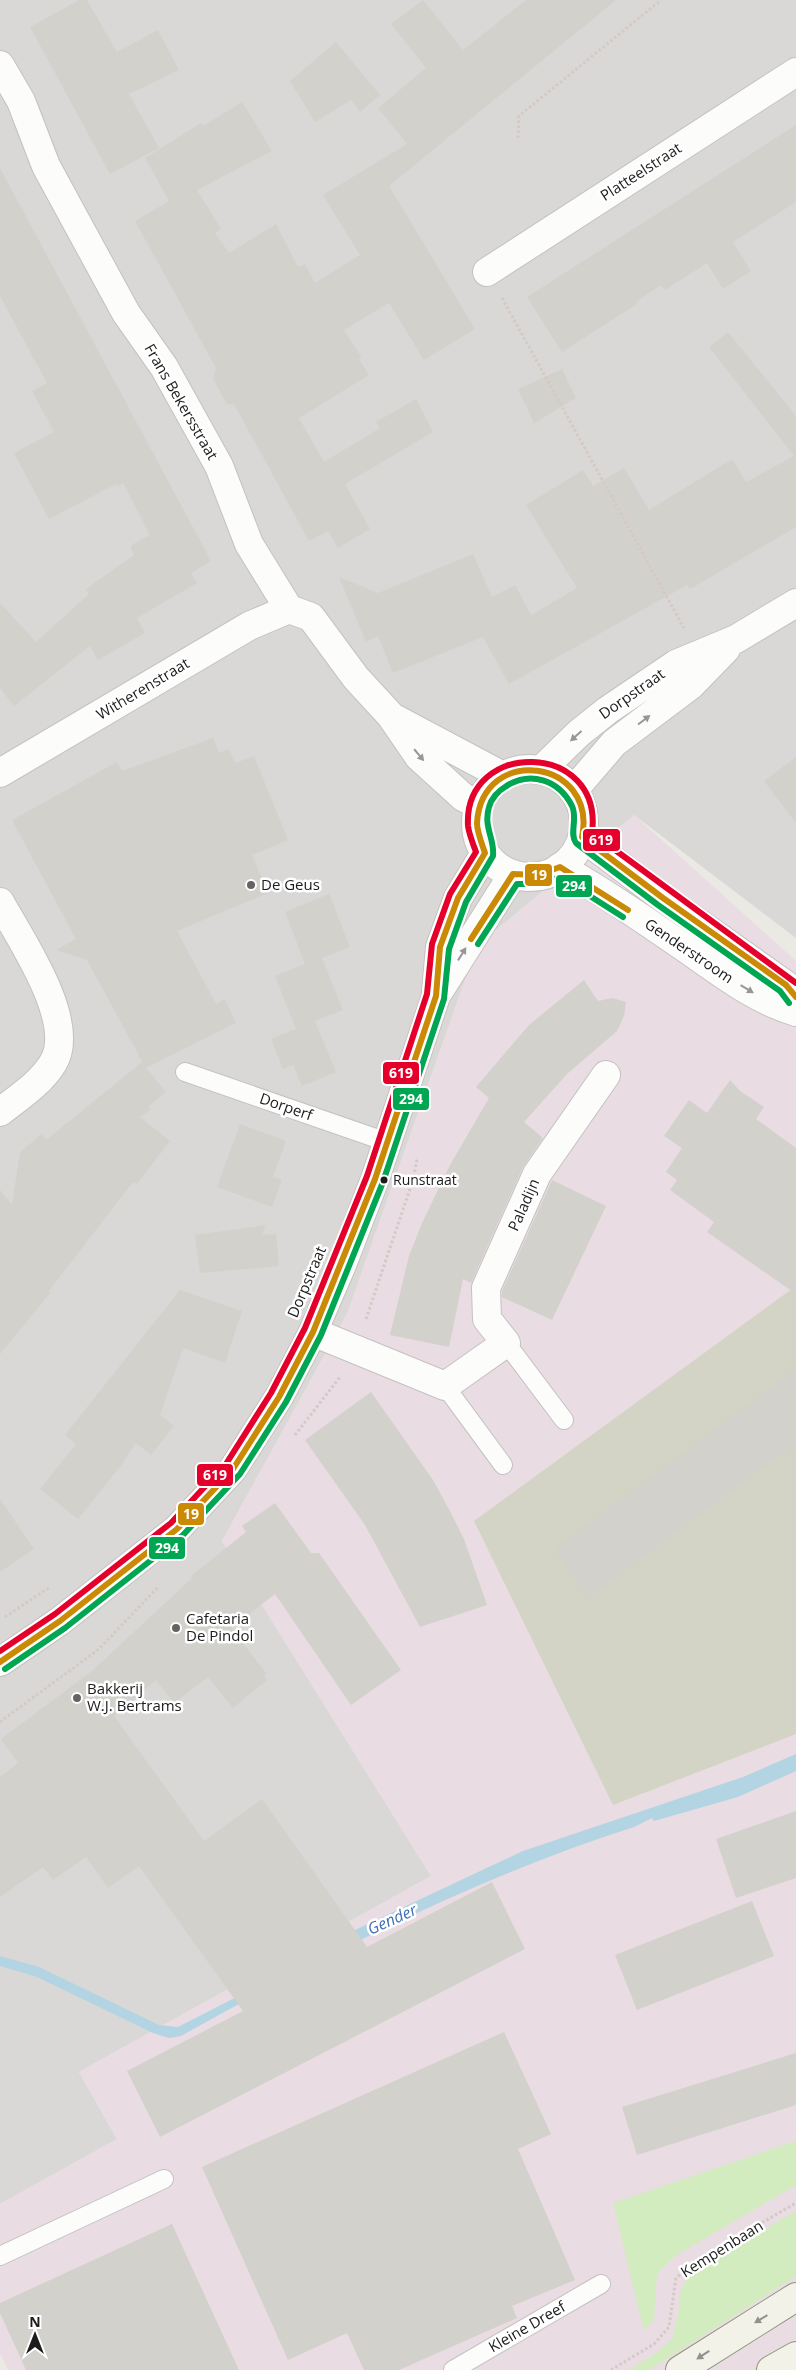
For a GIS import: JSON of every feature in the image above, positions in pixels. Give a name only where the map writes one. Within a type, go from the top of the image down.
[{"type":"main road","points":[[680,2370],[796,2298]]},
{"type":"main road","points":[[771,2370],[796,2356]]},
{"type":"street","name":"Frans Bekersstraat","points":[[0,65],[21,101],[46,166],[126,313],[164,367],[219,466],[250,544],[289,609]]},
{"type":"street","name":"Platteelstraat","points":[[487,272],[796,72]]},
{"type":"street","name":"Dorpstraat","points":[[541,770],[579,733],[608,710],[676,664],[736,639],[796,603]]},
{"type":"street","points":[[289,609],[311,617],[356,678],[391,716],[419,757],[463,797],[479,804]]},
{"type":"street","name":"Witherenstraat","points":[[0,773],[250,626],[289,609]]},
{"type":"street","name":"Dorpstraat","points":[[573,791],[614,743],[691,685],[736,639]]},
{"type":"street","points":[[391,716],[502,776]]},
{"type":"street","points":[[528,768],[541,770],[554,774],[573,791],[583,812],[582,836],[573,855],[560,867],[542,875],[514,874],[495,864],[485,853],[476,825],[479,804],[492,784],[502,776],[528,768]]},
{"type":"street","name":"Genderstroom","points":[[582,836],[663,898],[771,974],[796,997]]},
{"type":"street","name":"Dorpstraat","points":[[0,1662],[60,1621],[177,1529],[233,1469],[279,1397],[313,1332],[342,1265],[387,1142],[436,996],[440,947],[458,898],[485,853]]},
{"type":"street","name":"Genderstroom","points":[[560,867],[772,1005],[796,1012]]},
{"type":"street","name":"Dorpstraat","points":[[436,996],[514,874]]},
{"type":"street","points":[[0,902],[54,1002],[61,1029],[55,1061],[39,1082],[0,1112]]},
{"type":"street","name":"Paladijn","points":[[506,1343],[487,1319],[486,1288],[537,1174],[606,1075]]},
{"type":"street","points":[[313,1332],[444,1386],[506,1343]]},
{"type":"lane","name":"Dorperf","points":[[185,1072],[387,1142]]},
{"type":"lane","name":"Paladijn","points":[[506,1343],[564,1420]]},
{"type":"lane","points":[[444,1386],[503,1465]]},
{"type":"lane","points":[[0,2256],[164,2179]]},
{"type":"lane","name":"Kleine Dreef","points":[[453,2370],[601,2284]]},
{"type":"path","points":[[518,138],[519,116],[661,0]]},
{"type":"path","points":[[487,272],[689,637]]},
{"type":"path","points":[[0,1621],[56,1583]]},
{"type":"path","name":"Kempenbaan","points":[[611,2370],[654,2344],[669,2326],[676,2278],[699,2259],[796,2203]]},
{"type":"shaded area","points":[[0,0],[796,0],[796,938],[634,815],[477,946],[347,1314],[222,1541],[431,1876],[79,2072],[117,2139],[0,2204]]},
{"type":"shaded area","points":[[634,815],[796,961],[796,2370],[8,2370],[0,2353],[0,2204],[117,2139],[79,2072],[431,1876],[222,1541],[347,1314],[477,946]]},
{"type":"shaded area","points":[[796,1286],[796,1734],[613,1805],[474,1521]]},
{"type":"green space","points":[[796,2141],[796,2185],[675,2256],[657,2274],[654,2320],[644,2331],[613,2203]]},
{"type":"green space","points":[[796,2211],[796,2276],[649,2370],[628,2370],[656,2353],[672,2339],[678,2316],[680,2293],[688,2277],[703,2265]]},
{"type":"water","name":"Gender","points":[[796,1754],[796,1771],[738,1797],[654,1821],[652,1818],[634,1827],[575,1847],[459,1894],[346,1947],[181,2036],[169,2038],[153,2033],[37,1977],[0,1966],[0,1956],[39,1967],[159,2025],[178,2027],[264,1983],[355,1930],[523,1851],[743,1777]]},
{"type":"building","points":[[79,0],[87,0],[117,52],[158,30],[179,70],[129,94],[159,148],[110,174],[30,27]]},
{"type":"building","points":[[423,0],[463,50],[526,0],[616,0],[389,186],[475,329],[424,360],[389,303],[344,330],[362,358],[359,359],[369,375],[299,418],[324,462],[380,428],[376,422],[416,399],[433,432],[345,484],[370,529],[338,548],[328,531],[309,541],[234,404],[227,404],[213,379],[216,368],[135,221],[169,201],[145,158],[201,123],[203,126],[242,102],[272,151],[197,190],[221,229],[215,233],[229,253],[276,224],[298,267],[305,264],[315,283],[360,255],[323,195],[407,144],[378,108],[426,68],[391,24]]},
{"type":"building","points":[[336,42],[380,95],[360,112],[351,100],[315,122],[290,81]]},
{"type":"building","points":[[796,125],[796,202],[733,242],[751,271],[723,289],[707,263],[665,290],[661,285],[636,302],[637,304],[562,352],[527,297]]},
{"type":"building","points":[[0,168],[211,561],[191,573],[197,583],[137,618],[145,633],[98,660],[90,646],[14,706],[0,688],[0,603],[36,642],[89,594],[86,589],[134,555],[130,546],[150,535],[123,483],[118,486],[116,484],[49,519],[14,453],[54,432],[32,391],[47,383],[0,296]]},
{"type":"building","points":[[728,332],[796,416],[796,527],[690,589],[687,585],[509,684],[483,637],[393,673],[378,636],[366,642],[339,577],[378,593],[473,554],[492,597],[515,585],[531,615],[577,588],[526,505],[583,470],[593,486],[624,468],[649,510],[732,459],[746,482],[794,456],[709,347]]},
{"type":"building","points":[[562,369],[576,398],[534,423],[518,389]]},
{"type":"building","points":[[213,738],[219,753],[229,749],[235,763],[254,756],[288,840],[252,855],[268,893],[177,931],[216,1004],[225,999],[236,1023],[146,1068],[166,1092],[149,1106],[151,1109],[140,1117],[170,1141],[137,1184],[133,1182],[48,1292],[51,1292],[0,1354],[0,1190],[12,1205],[20,1152],[42,1134],[46,1140],[142,1062],[144,1065],[87,960],[56,950],[76,939],[12,820],[117,762],[122,771]]},
{"type":"building","points":[[796,757],[796,823],[764,781]]},
{"type":"building","points":[[329,894],[350,947],[322,958],[343,1010],[315,1021],[336,1072],[302,1086],[293,1065],[283,1069],[271,1039],[296,1029],[275,976],[305,964],[285,912]]},
{"type":"building","points":[[584,980],[598,1001],[612,998],[626,1002],[624,1016],[617,1031],[567,1074],[524,1122],[543,1138],[523,1167],[471,1283],[463,1279],[449,1347],[390,1335],[409,1256],[422,1223],[450,1165],[489,1098],[476,1087],[529,1025]]},
{"type":"building","points":[[730,1080],[740,1091],[764,1107],[756,1119],[796,1148],[796,1294],[707,1232],[714,1222],[670,1190],[677,1180],[666,1172],[682,1148],[664,1136],[689,1100],[707,1113]]},
{"type":"building","points":[[240,1124],[286,1141],[273,1177],[282,1180],[272,1207],[217,1187]]},
{"type":"building","points":[[552,1180],[606,1206],[552,1320],[502,1297],[502,1291]]},
{"type":"building","points":[[266,1225],[262,1235],[276,1234],[279,1266],[200,1273],[195,1235]]},
{"type":"building","points":[[180,1290],[242,1311],[225,1363],[183,1348],[160,1415],[174,1426],[151,1455],[136,1443],[122,1464],[78,1519],[40,1489],[76,1444],[65,1435]]},
{"type":"building","points":[[796,1369],[796,1443],[590,1597],[554,1549]]},
{"type":"building","points":[[371,1392],[433,1480],[464,1539],[487,1605],[420,1627],[365,1525],[305,1440]]},
{"type":"building","points":[[0,1499],[34,1549],[0,1572]]},
{"type":"building","points":[[275,1503],[311,1553],[319,1553],[401,1670],[351,1705],[275,1594],[231,1628],[267,1674],[264,1676],[267,1680],[233,1708],[208,1677],[174,1703],[156,1680],[114,1716],[204,1841],[262,1799],[367,1947],[492,1882],[525,1949],[160,2137],[127,2071],[243,2011],[139,1866],[108,1888],[86,1857],[53,1880],[43,1867],[0,1897],[0,1777],[18,1763],[1,1739],[92,1671],[192,1578],[191,1576],[246,1532],[242,1526]]},
{"type":"building","points":[[796,1811],[796,1878],[736,1898],[716,1839]]},
{"type":"building","points":[[752,1901],[774,1956],[637,2010],[615,1955]]},
{"type":"building","points":[[504,2032],[551,2134],[518,2149],[575,2280],[512,2306],[517,2318],[399,2370],[364,2370],[347,2333],[288,2360],[202,2167]]},
{"type":"building","points":[[796,2053],[796,2105],[637,2155],[622,2107]]},
{"type":"building","points":[[172,2224],[239,2370],[26,2370],[0,2313],[0,2303]]},
{"type":"transit line","name":"619","points":[[0,1651],[55,1614],[171,1523],[226,1464],[271,1393],[305,1328],[367,1176],[427,994],[432,944],[450,894],[476,852],[468,826],[472,798],[487,777],[508,765],[533,762],[557,767],[577,780],[590,802],[592,833],[796,983]]},
{"type":"transit line","name":"19","points":[[0,1662],[60,1621],[177,1529],[233,1469],[279,1397],[313,1332],[375,1179],[436,996],[440,947],[458,898],[485,853],[477,823],[484,797],[498,780],[517,772],[537,771],[557,777],[573,791],[582,811],[582,837],[663,898],[786,985],[796,997]]},
{"type":"transit line","name":"294","points":[[5,1669],[65,1628],[183,1535],[240,1474],[286,1402],[321,1335],[383,1182],[444,999],[449,949],[466,902],[493,856],[487,821],[491,801],[500,791],[524,779],[543,780],[552,784],[560,790],[572,806],[574,811],[573,835],[576,843],[658,905],[780,991],[789,1003]]},
{"type":"transit line","name":"19","points":[[471,939],[513,874],[538,875],[560,867],[628,910]]},
{"type":"transit line","name":"294","points":[[478,944],[517,884],[539,884],[560,877],[623,917]]},
{"type":"place","name":"De Geus","points":[[251,885]]},
{"type":"place","name":"Runstraat","points":[[384,1180]]},
{"type":"place","name":"Cafetaria De Pindol","points":[[176,1628]]},
{"type":"place","name":"Bakkerij W.J. Bertrams","points":[[77,1698]]}]
